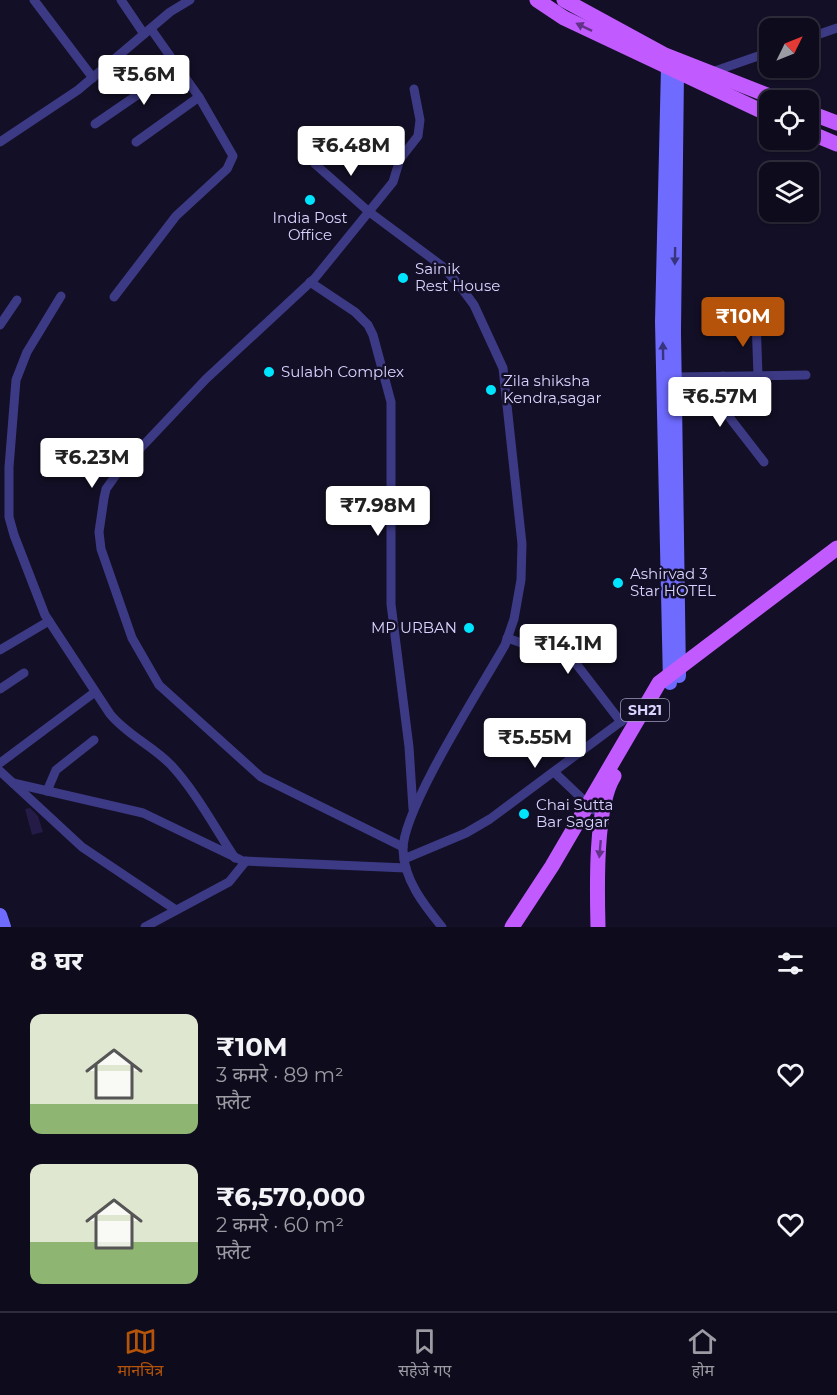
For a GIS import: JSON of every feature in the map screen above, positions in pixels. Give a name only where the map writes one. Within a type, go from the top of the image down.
[{"type":"main road","points":[[537,0],[564,18],[707,79],[759,109]]},
{"type":"main road","points":[[564,0],[673,64]]},
{"type":"main road","points":[[707,79],[759,94]]},
{"type":"main road","points":[[819,116],[837,123]]},
{"type":"main road","points":[[819,137],[837,144]]},
{"type":"main road","name":"SH21","points":[[512,927],[590,807],[654,702],[674,675],[837,548]]},
{"type":"main road","name":"SH21","points":[[674,675],[766,613],[837,556]]},
{"type":"main road","name":"SH21","points":[[598,927],[597,882],[606,789],[654,702]]},
{"type":"main road","points":[[521,927],[590,807],[606,789]]},
{"type":"street","points":[[34,0],[93,78]]},
{"type":"street","points":[[114,297],[176,216],[227,169],[233,156],[199,97],[178,67],[121,0]]},
{"type":"street","points":[[0,142],[93,78],[148,31],[190,0]]},
{"type":"street","points":[[819,34],[837,28]]},
{"type":"street","points":[[707,79],[759,57]]},
{"type":"street","points":[[673,64],[674,675]]},
{"type":"street","points":[[673,64],[662,322],[674,675]]},
{"type":"street","points":[[95,124],[178,67]]},
{"type":"street","points":[[403,847],[261,777],[163,688],[132,638],[99,541],[106,489],[118,472],[206,379],[310,282],[393,182],[400,159],[416,142],[420,120],[414,89]]},
{"type":"street","points":[[136,142],[199,97]]},
{"type":"street","points":[[315,164],[368,211],[442,266],[474,305],[503,368],[522,544],[521,580],[507,638],[413,808],[403,847],[405,863],[418,896],[442,927]]},
{"type":"street","points":[[310,282],[355,312],[368,325],[373,335],[391,402],[391,604],[410,747],[413,808]]},
{"type":"street","points":[[61,296],[19,370],[9,467],[11,525],[48,621],[95,692],[115,721],[161,756],[179,774],[235,858]]},
{"type":"street","points":[[0,325],[17,300]]},
{"type":"street","points":[[756,320],[758,376]]},
{"type":"street","points":[[675,377],[806,375]]},
{"type":"street","points":[[723,376],[726,413],[764,462]]},
{"type":"street","points":[[0,650],[48,621]]},
{"type":"street","points":[[507,638],[574,661],[621,722]]},
{"type":"street","points":[[0,689],[24,673]]},
{"type":"street","points":[[0,763],[95,692]]},
{"type":"street","points":[[13,783],[142,813],[235,858],[246,861],[405,863],[477,827],[621,722],[654,702]]},
{"type":"street","points":[[48,791],[56,770],[94,740]]},
{"type":"street","points":[[0,771],[82,847],[176,910]]},
{"type":"street","points":[[554,772],[590,807]]},
{"type":"street","points":[[145,927],[232,880],[246,861]]},
{"type":"street","points":[[0,915],[4,927]]},
{"type":"building","points":[[30,808],[38,816],[43,832],[32,835],[25,809]]},
{"type":"place","name":"India Post Office","points":[[310,200]]},
{"type":"place","name":"Sainik Rest House","points":[[403,278]]},
{"type":"place","name":"Sulabh Complex","points":[[269,372]]},
{"type":"place","name":"Zila shiksha Kendra,sagar","points":[[491,390]]},
{"type":"place","name":"Ashirvad 3 Star HOTEL","points":[[618,583]]},
{"type":"place","name":"MP URBAN","points":[[469,628]]},
{"type":"place","name":"Chai Sutta Bar Sagar","points":[[524,814]]}]
